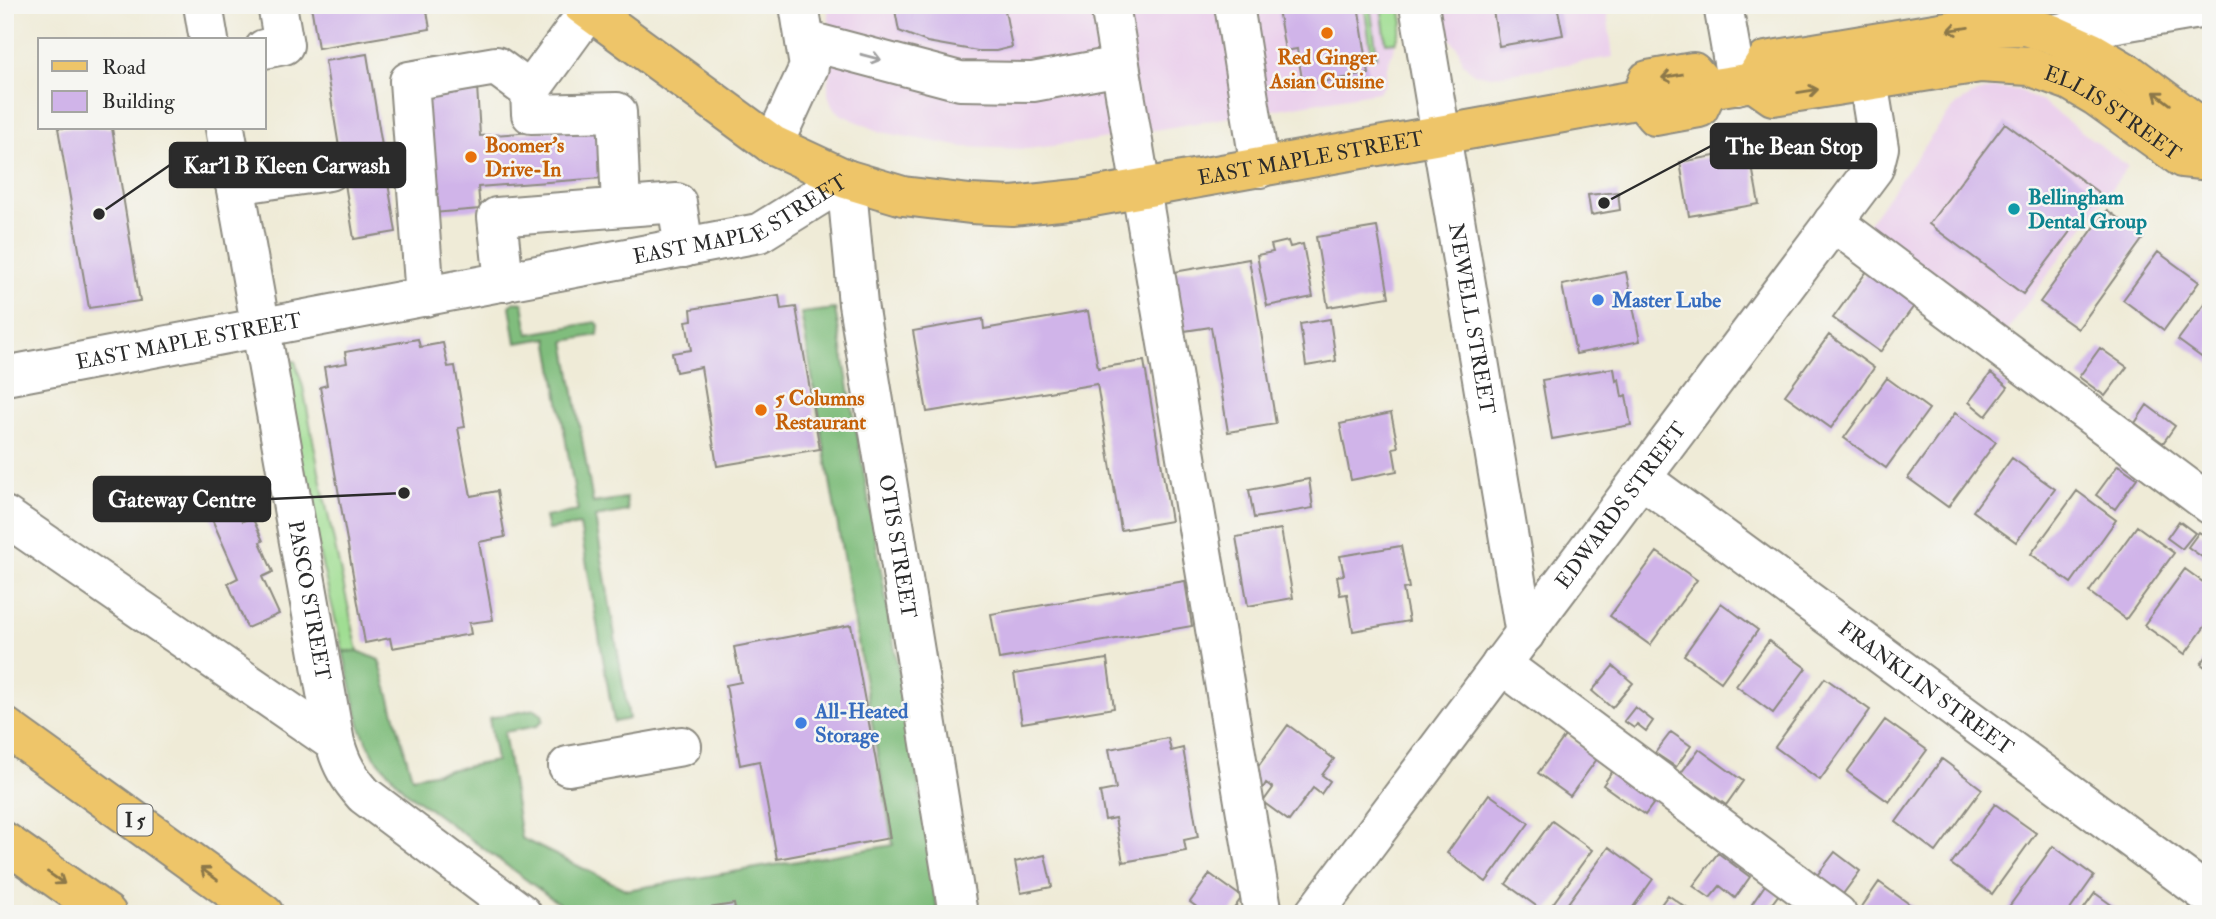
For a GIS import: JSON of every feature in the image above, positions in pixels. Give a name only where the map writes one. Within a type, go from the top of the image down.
[{"type":"main road","points":[[585,8],[773,145],[846,179]]},
{"type":"main road","name":"EAST MAPLE STREET","points":[[846,179],[903,197],[1012,206],[1087,198],[1641,99],[1655,116],[1699,108],[1766,61],[1971,27],[2034,22]]},
{"type":"main road","name":"ELLIS STREET","points":[[2034,22],[2131,75],[2205,130],[2211,144]]},
{"type":"main road","name":"ELLIS STREET","points":[[1868,81],[1980,63],[2013,64],[2044,70],[2097,97],[2182,159],[2211,161]]},
{"type":"main road","points":[[1733,85],[1773,96],[1868,81]]},
{"type":"main road","name":"I 5","points":[[5,727],[264,914]]},
{"type":"main road","points":[[5,842],[107,914]]},
{"type":"street","points":[[203,5],[209,38]]},
{"type":"street","points":[[266,49],[284,45],[277,5]]},
{"type":"street","points":[[1110,5],[1263,914]]},
{"type":"street","points":[[1234,5],[1259,168]]},
{"type":"street","name":"NEWELL STREET","points":[[1419,5],[1525,634]]},
{"type":"street","points":[[1723,5],[1733,85]]},
{"type":"street","name":"EAST MAPLE STREET","points":[[2034,22],[2211,7]]},
{"type":"street","points":[[585,8],[530,91],[531,114],[617,112],[621,207]]},
{"type":"street","points":[[773,145],[809,66],[802,23],[960,81],[1032,82],[1120,66]]},
{"type":"street","points":[[425,297],[409,81],[496,66],[530,91]]},
{"type":"street","name":"EDWARDS STREET","points":[[1314,914],[1874,168],[1879,155],[1868,81]]},
{"type":"street","name":"PASCO STREET","points":[[225,130],[340,762],[349,779],[364,794],[522,914]]},
{"type":"street","points":[[235,185],[329,171]]},
{"type":"street","name":"EAST MAPLE STREET","points":[[5,376],[425,297],[503,270],[684,248],[759,233],[846,179]]},
{"type":"street","name":"OTIS STREET","points":[[846,179],[858,304],[957,914]]},
{"type":"street","points":[[464,262],[503,270],[497,218],[677,203],[684,248]]},
{"type":"street","points":[[1833,222],[2211,505]]},
{"type":"street","name":"FRANKLIN STREET","points":[[1641,478],[2211,897]]},
{"type":"street","points":[[5,516],[335,743]]},
{"type":"street","points":[[1501,664],[1837,914]]},
{"type":"street","points":[[568,766],[682,747]]},
{"type":"shaded area","points":[[827,5],[1400,5],[1403,23],[1387,67],[1385,85],[1378,92],[1084,142],[1027,149],[963,147],[881,132],[842,115],[832,106],[828,82],[833,50]]},
{"type":"shaded area","points":[[1429,5],[1606,5],[1613,57],[1492,76],[1473,73],[1463,63],[1458,48],[1431,18]]},
{"type":"shaded area","points":[[1994,88],[2019,90],[2042,102],[2128,166],[1995,347],[1854,243],[1947,115],[1959,103],[1974,94]]},
{"type":"green space","points":[[1364,5],[1370,5],[1377,56],[1372,56]]},
{"type":"green space","points":[[1381,5],[1400,5],[1403,23],[1396,42],[1386,43]]},
{"type":"green space","points":[[514,302],[523,303],[528,334],[596,322],[599,325],[598,335],[565,341],[593,503],[626,498],[628,511],[595,517],[629,719],[614,722],[580,525],[548,530],[545,517],[578,511],[548,338],[516,343],[510,306]]},
{"type":"green space","points":[[835,309],[927,832],[938,914],[573,914],[405,791],[375,757],[361,730],[343,652],[358,651],[379,660],[412,777],[496,761],[489,718],[535,709],[542,714],[543,720],[537,726],[504,732],[521,838],[627,890],[893,845],[801,313]]},
{"type":"green space","points":[[295,361],[303,387],[358,651],[343,651],[304,490],[286,378],[287,362]]},
{"type":"building","points":[[311,5],[426,5],[430,29],[318,48]]},
{"type":"building","points":[[894,5],[1004,5],[1012,47],[996,51],[978,51],[927,42],[899,31]]},
{"type":"building","points":[[1288,5],[1358,5],[1369,74],[1303,85],[1297,49],[1285,51],[1278,9]]},
{"type":"building","points":[[1492,5],[1557,5],[1563,35],[1499,46]]},
{"type":"building","points":[[367,54],[396,232],[354,239],[325,61]]},
{"type":"building","points":[[477,86],[480,136],[613,126],[616,177],[478,187],[480,209],[433,213],[424,89]]},
{"type":"building","name":"Bellingham Dental Group","points":[[2005,123],[2099,193],[2023,294],[1929,224]]},
{"type":"building","points":[[58,130],[112,130],[140,301],[89,308]]},
{"type":"building","points":[[1749,150],[1759,204],[1689,216],[1680,162]]},
{"type":"building","points":[[1618,192],[1620,210],[1591,215],[1588,195]]},
{"type":"building","points":[[2107,210],[2144,237],[2078,329],[2040,302]]},
{"type":"building","points":[[1377,227],[1389,297],[1328,307],[1316,237]]},
{"type":"building","points":[[1288,241],[1290,247],[1303,244],[1313,297],[1267,306],[1257,255],[1273,252],[1271,245]]},
{"type":"building","points":[[2158,252],[2199,282],[2164,330],[2123,300]]},
{"type":"building","points":[[1249,259],[1276,424],[1228,432],[1211,327],[1184,331],[1174,272]]},
{"type":"building","points":[[1870,267],[1917,302],[1880,352],[1833,318]]},
{"type":"building","name":"Master Lube","points":[[1626,272],[1640,341],[1576,354],[1562,285]]},
{"type":"building","name":"5 Columns Restaurant","points":[[779,295],[781,309],[796,307],[820,449],[717,466],[701,367],[676,372],[672,353],[691,350],[686,321],[692,320],[691,309]]},
{"type":"building","points":[[2211,295],[2211,364],[2178,340]]},
{"type":"building","points":[[1088,311],[1098,368],[1144,361],[1171,521],[1121,530],[1097,384],[927,412],[913,331],[983,319],[984,329]]},
{"type":"building","points":[[1330,319],[1336,361],[1306,366],[1300,324]]},
{"type":"building","points":[[1829,335],[1874,368],[1831,428],[1785,395]]},
{"type":"building","points":[[418,339],[420,347],[443,343],[448,367],[455,366],[465,427],[458,428],[471,496],[497,491],[505,537],[479,542],[493,620],[469,623],[471,634],[392,648],[390,638],[365,643],[320,387],[327,385],[324,367],[347,363],[345,352]]},
{"type":"building","points":[[2100,348],[2127,367],[2105,396],[2079,377]]},
{"type":"building","points":[[1614,368],[1622,397],[1626,395],[1631,425],[1552,439],[1542,380]]},
{"type":"building","points":[[1991,373],[2008,387],[1986,416],[1969,402]]},
{"type":"building","points":[[1887,378],[1929,409],[1886,468],[1844,438]]},
{"type":"building","points":[[2147,405],[2175,426],[2163,443],[2135,423]]},
{"type":"building","points":[[1391,413],[1398,447],[1393,448],[1397,471],[1351,480],[1340,424]]},
{"type":"building","points":[[1955,413],[1996,442],[1948,507],[1908,478]]},
{"type":"building","points":[[2012,458],[2055,489],[2016,542],[1973,511]]},
{"type":"building","points":[[2118,465],[2137,478],[2115,509],[2096,495]]},
{"type":"building","points":[[1309,479],[1313,508],[1254,518],[1249,490]]},
{"type":"building","points":[[2077,491],[2116,520],[2071,583],[2031,554]]},
{"type":"building","points":[[237,506],[243,521],[252,517],[263,541],[260,542],[273,572],[262,577],[279,614],[247,628],[228,583],[238,578],[211,517]]},
{"type":"building","points":[[2179,521],[2195,533],[2182,549],[2167,538]]},
{"type":"building","points":[[2137,526],[2174,553],[2126,619],[2089,592]]},
{"type":"building","points":[[1281,529],[1293,598],[1248,606],[1236,537]]},
{"type":"building","points":[[2199,532],[2211,540],[2211,551],[2205,559],[2188,547]]},
{"type":"building","points":[[1401,546],[1409,588],[1403,589],[1409,621],[1353,631],[1347,594],[1340,595],[1337,576],[1344,575],[1340,556]]},
{"type":"building","points":[[1657,552],[1697,580],[1650,645],[1610,616]]},
{"type":"building","points":[[2185,569],[2211,588],[2211,618],[2185,654],[2144,625]]},
{"type":"building","points":[[1185,581],[1192,626],[999,659],[991,614]]},
{"type":"building","points":[[1721,603],[1758,630],[1721,682],[1684,655]]},
{"type":"building","name":"All-Heated Storage","points":[[851,625],[890,838],[777,859],[759,761],[740,765],[726,685],[741,682],[734,647]]},
{"type":"building","points":[[1769,641],[1806,668],[1773,713],[1736,686]]},
{"type":"building","points":[[2211,650],[2211,671],[2201,664]]},
{"type":"building","points":[[1107,659],[1114,708],[1022,723],[1014,674]]},
{"type":"building","points":[[1613,666],[1633,683],[1612,708],[1592,691]]},
{"type":"building","points":[[1825,678],[1870,710],[1820,780],[1775,747]]},
{"type":"building","points":[[1635,707],[1653,721],[1646,731],[1637,724],[1634,728],[1624,721]]},
{"type":"building","points":[[1885,720],[1927,750],[1889,802],[1847,772]]},
{"type":"building","points":[[1288,725],[1334,759],[1322,775],[1330,781],[1321,794],[1313,788],[1289,821],[1263,802],[1273,788],[1266,783],[1263,788],[1249,779]]},
{"type":"building","points":[[1671,732],[1691,746],[1676,767],[1655,753]]},
{"type":"building","points":[[1565,736],[1597,759],[1570,796],[1538,773]]},
{"type":"building","points":[[1168,738],[1171,751],[1183,748],[1198,837],[1184,840],[1186,851],[1123,862],[1115,818],[1105,820],[1100,792],[1116,789],[1109,749]]},
{"type":"building","points":[[1699,749],[1743,781],[1726,805],[1681,773]]},
{"type":"building","points":[[1942,759],[1982,789],[1936,852],[1896,822]]},
{"type":"building","points":[[1619,762],[1661,793],[1645,815],[1603,785]]},
{"type":"building","points":[[1489,794],[1529,823],[1486,882],[1447,853]]},
{"type":"building","points":[[1995,804],[2036,833],[1992,894],[1951,864]]},
{"type":"building","points":[[1552,821],[1592,850],[1546,913],[1506,884]]},
{"type":"building","points":[[2053,846],[2094,876],[2067,914],[2016,914],[2008,908]]},
{"type":"building","points":[[1609,847],[1653,879],[1628,914],[1560,914]]},
{"type":"building","points":[[1835,852],[1860,871],[1840,898],[1815,878]]},
{"type":"building","points":[[1718,853],[1750,877],[1735,898],[1720,886],[1710,898],[1693,886]]},
{"type":"building","points":[[1045,855],[1052,887],[1021,893],[1015,862]]},
{"type":"building","points":[[1210,874],[1242,897],[1230,914],[1206,914],[1190,902]]},
{"type":"building","points":[[1879,882],[1923,914],[1870,914],[1861,908]]},
{"type":"building","points":[[1765,885],[1779,894],[1765,913],[1752,904]]},
{"type":"building","points":[[2095,893],[2124,914],[2080,914]]},
{"type":"building","points":[[1668,895],[1695,914],[1654,914]]},
{"type":"building","points":[[734,904],[736,914],[683,914],[683,912]]},
{"type":"place","name":"Red Ginger Asian Cuisine","points":[[1327,33]]},
{"type":"place","name":"Boomer's Drive-In","points":[[471,157]]},
{"type":"place","name":"The Bean Stop","points":[[1604,203]]},
{"type":"place","name":"Bellingham Dental Group","points":[[2014,209]]},
{"type":"place","name":"Kar'l B Kleen Carwash","points":[[99,214]]},
{"type":"place","name":"Master Lube","points":[[1598,300]]},
{"type":"place","name":"5 Columns Restaurant","points":[[761,410]]},
{"type":"place","name":"Gateway Centre","points":[[404,493]]},
{"type":"place","name":"All-Heated Storage","points":[[801,723]]}]
